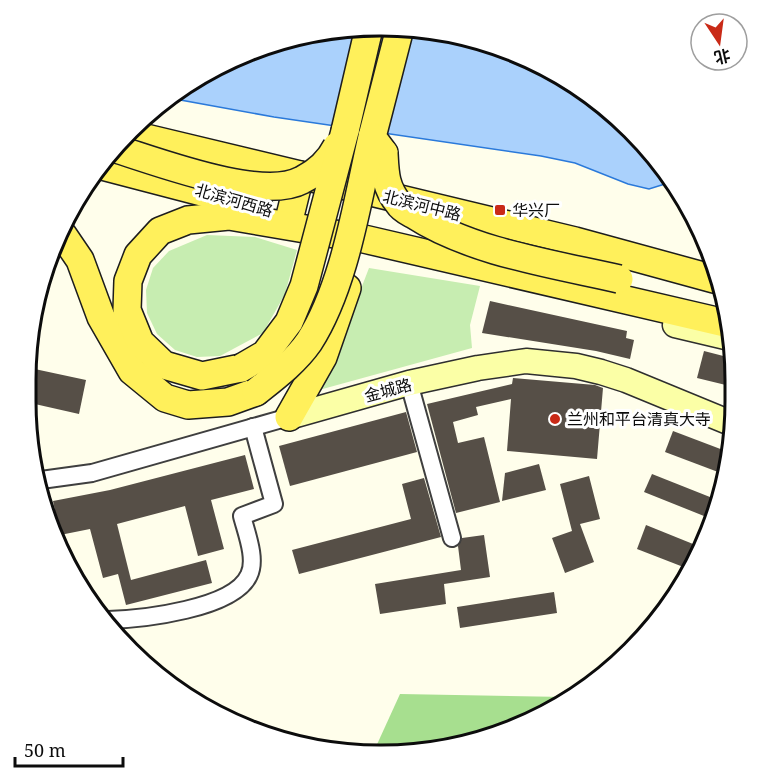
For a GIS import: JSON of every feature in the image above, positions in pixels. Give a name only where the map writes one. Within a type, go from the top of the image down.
[{"type":"main road","points":[[367,37],[345,131],[303,286],[290,322],[265,354],[241,368],[202,376],[164,365],[140,342],[127,310],[128,281],[138,255],[160,231],[188,220],[229,216],[364,239],[720,322]]},
{"type":"main road","points":[[66,240],[80,260],[101,317],[132,370],[165,398],[188,405],[228,402],[256,392],[283,372],[309,342],[325,310],[340,271],[398,37]]},
{"type":"main road","points":[[123,151],[227,182],[274,186],[300,181],[329,161],[345,131]]},
{"type":"main road","name":"北滨河中路","points":[[138,136],[574,241],[709,278]]},
{"type":"main road","points":[[372,137],[384,153],[385,181],[399,205],[448,233],[513,255],[715,301]]},
{"type":"main road","name":"北滨河西路","points":[[109,168],[240,201],[364,239]]},
{"type":"main road","points":[[290,216],[300,175]]},
{"type":"main road","points":[[289,417],[323,357],[364,239]]},
{"type":"street","points":[[364,239],[447,269],[722,336]]},
{"type":"street","name":"金城路","points":[[46,479],[92,472],[409,383],[526,361],[576,366],[626,380],[724,420]]},
{"type":"street","points":[[409,383],[452,538]]},
{"type":"street","points":[[114,620],[203,606],[234,592],[250,574],[252,552],[242,516],[274,504],[253,427]]},
{"type":"green space","points":[[207,235],[255,237],[297,250],[285,294],[263,333],[220,356],[197,357],[175,350],[157,334],[147,313],[146,290],[153,268],[169,251]]},
{"type":"green space","points":[[369,268],[480,286],[470,325],[472,348],[319,390],[342,338]]},
{"type":"green space","points":[[400,694],[556,697],[512,719],[470,733],[425,742],[377,745]]},
{"type":"water","points":[[358,37],[425,39],[491,54],[553,82],[608,121],[640,153],[664,184],[649,189],[628,184],[575,163],[541,156],[274,117],[181,100],[208,82],[249,62],[291,48]]},
{"type":"building","points":[[490,301],[627,331],[626,338],[634,340],[630,359],[596,351],[482,333]]},
{"type":"building","points":[[704,351],[724,356],[725,385],[697,378]]},
{"type":"building","points":[[37,369],[86,380],[79,414],[36,404]]},
{"type":"building","points":[[513,378],[595,385],[603,388],[597,459],[507,451],[511,399],[476,407],[478,415],[453,422],[458,443],[484,437],[500,502],[456,513],[427,404],[512,384]]},
{"type":"building","points":[[406,412],[417,452],[290,486],[279,446]]},
{"type":"building","points":[[673,431],[721,449],[717,472],[665,452]]},
{"type":"building","points":[[245,455],[254,489],[211,500],[224,549],[198,556],[185,506],[117,524],[131,580],[206,560],[212,583],[126,605],[118,574],[103,578],[90,529],[63,534],[53,501],[110,490]]},
{"type":"building","points":[[539,464],[546,490],[502,501],[505,473]]},
{"type":"building","points":[[652,474],[711,497],[705,516],[644,492]]},
{"type":"building","points":[[589,476],[600,519],[580,524],[594,562],[565,573],[552,538],[572,531],[560,484]]},
{"type":"building","points":[[424,478],[441,537],[299,574],[292,550],[411,519],[402,484]]},
{"type":"building","points":[[646,525],[693,544],[682,567],[637,549]]},
{"type":"building","points":[[484,535],[490,577],[444,584],[446,604],[380,614],[375,584],[461,570],[458,546],[462,538]]},
{"type":"building","points":[[554,592],[557,613],[460,628],[457,607]]},
{"type":"place","name":"华兴厂","points":[[500,210]]},
{"type":"place","name":"兰州和平台清真大寺","points":[[555,419]]}]
